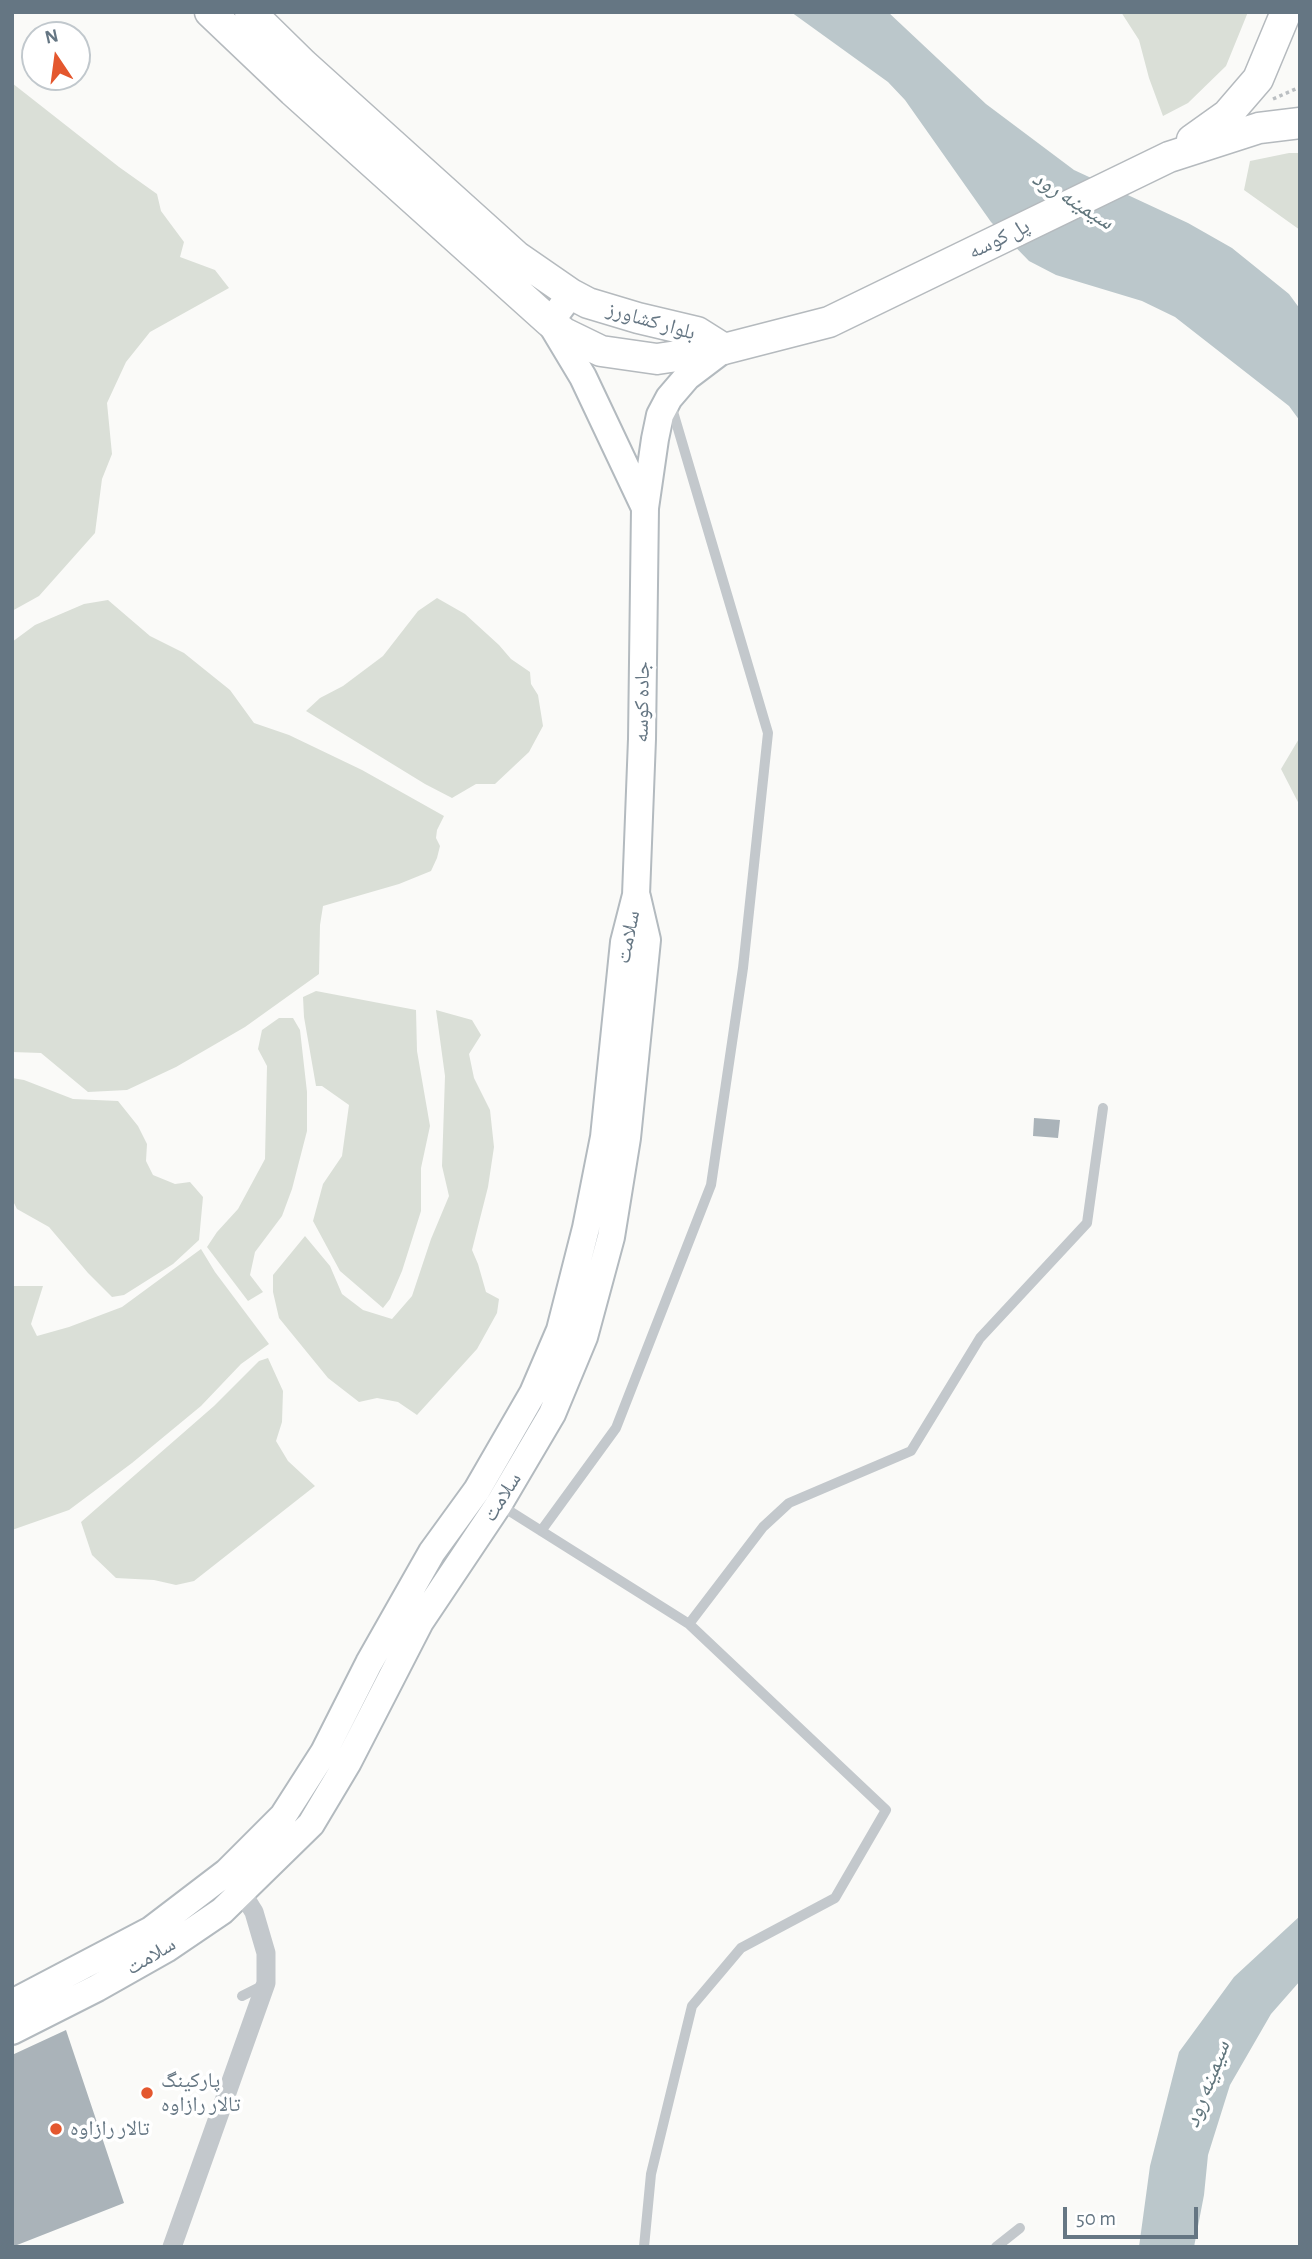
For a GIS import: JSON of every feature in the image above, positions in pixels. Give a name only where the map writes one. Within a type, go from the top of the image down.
[{"type":"main road","name":"بلوار کشاورز","points":[[210,12],[293,91],[564,333],[601,351],[657,359],[724,349]]},
{"type":"main road","name":"بلوار کشاورز","points":[[250,12],[303,64],[516,256],[588,303],[697,332],[724,349]]},
{"type":"main road","points":[[1169,157],[1227,115],[1258,79],[1286,12]]},
{"type":"main road","points":[[1169,157],[1259,128],[1300,123]]},
{"type":"main road","name":"پل کوسه","points":[[724,349],[829,321],[1169,157]]},
{"type":"main road","points":[[550,322],[571,294]]},
{"type":"main road","name":"جاده کوسه","points":[[550,322],[583,377],[645,508]]},
{"type":"main road","name":"جاده کوسه","points":[[636,895],[642,739],[645,508],[660,415],[669,398],[687,377],[724,349]]},
{"type":"main road","name":"سلامت","points":[[12,2031],[166,1949],[222,1911],[235,1882],[283,1816],[324,1752],[369,1663],[432,1552],[477,1490],[533,1393],[560,1330],[586,1228],[604,1137],[624,942],[636,895]]},
{"type":"main road","name":"سلامت","points":[[12,2003],[151,1930],[235,1882],[311,1824],[348,1762],[421,1622],[499,1504],[552,1414],[584,1337],[611,1237],[627,1138],[647,940],[636,895]]},
{"type":"main road","points":[[477,1490],[499,1504]]},
{"type":"street","points":[[172,2247],[267,1983],[266,1953],[254,1912],[235,1882]]},
{"type":"lane","points":[[541,1531],[616,1428],[711,1185],[743,968],[768,733],[669,398]]},
{"type":"lane","points":[[689,1624],[763,1527],[789,1503],[911,1451],[980,1338],[1087,1223],[1103,1108]]},
{"type":"lane","points":[[499,1504],[689,1624],[886,1810],[835,1898],[741,1948],[692,2006],[650,2174],[644,2247]]},
{"type":"lane","points":[[242,1996],[267,1983]]},
{"type":"lane","points":[[996,2247],[1020,2228]]},
{"type":"shaded area","points":[[1121,12],[1248,12],[1226,66],[1188,103],[1163,116],[1139,40]]},
{"type":"shaded area","points":[[12,83],[157,194],[161,211],[184,242],[180,257],[215,270],[229,288],[150,332],[126,362],[107,403],[112,454],[102,479],[95,533],[39,596],[12,611]]},
{"type":"shaded area","points":[[1300,153],[1300,230],[1244,190],[1250,161]]},
{"type":"shaded area","points":[[437,598],[465,614],[511,659],[530,672],[531,684],[538,695],[543,726],[529,752],[495,784],[476,784],[452,798],[306,711],[320,698],[343,686],[383,656],[418,611]]},
{"type":"shaded area","points":[[108,600],[150,636],[184,653],[230,690],[254,723],[289,735],[362,770],[444,816],[437,830],[436,838],[440,846],[431,871],[399,884],[323,906],[319,974],[245,1027],[176,1067],[127,1090],[88,1092],[41,1053],[12,1052],[12,642],[35,625],[84,604]]},
{"type":"shaded area","points":[[1300,737],[1300,806],[1281,769]]},
{"type":"shaded area","points":[[316,991],[416,1010],[417,1051],[430,1126],[421,1168],[421,1211],[402,1271],[390,1299],[383,1308],[340,1271],[313,1221],[323,1184],[342,1156],[349,1105],[322,1086],[316,1086],[303,997]]},
{"type":"shaded area","points":[[436,1010],[472,1020],[481,1035],[469,1054],[474,1078],[490,1110],[494,1147],[488,1187],[472,1250],[486,1292],[499,1299],[497,1313],[477,1349],[417,1415],[398,1402],[377,1398],[359,1402],[328,1378],[279,1318],[273,1292],[273,1275],[305,1236],[330,1266],[342,1294],[363,1310],[392,1319],[412,1296],[449,1196],[442,1166],[445,1076]]},
{"type":"shaded area","points":[[279,1018],[293,1018],[300,1030],[307,1092],[307,1131],[282,1216],[255,1252],[250,1275],[263,1292],[248,1301],[207,1247],[238,1209],[265,1159],[267,1066],[258,1049],[262,1030]]},
{"type":"shaded area","points":[[12,1078],[73,1099],[118,1101],[138,1126],[147,1144],[146,1161],[153,1175],[175,1184],[190,1182],[203,1197],[199,1240],[173,1264],[124,1295],[112,1297],[49,1227],[17,1209],[12,1199]]},
{"type":"shaded area","points":[[201,1249],[269,1344],[241,1364],[201,1406],[69,1510],[12,1530],[12,1286],[43,1286],[31,1324],[37,1336],[122,1307]]},
{"type":"shaded area","points":[[268,1358],[283,1391],[282,1422],[276,1441],[288,1461],[315,1486],[194,1581],[176,1585],[154,1580],[116,1578],[92,1555],[81,1522],[214,1406],[259,1361]]},
{"type":"water","name":"سیمینه رود","points":[[791,12],[888,12],[986,104],[1074,170],[1188,223],[1232,248],[1289,294],[1300,309],[1300,421],[1289,406],[1175,317],[1142,301],[1056,275],[1029,261],[991,222],[905,100],[888,82]]},
{"type":"water","name":"سیمینه رود","points":[[1300,1916],[1300,1981],[1271,2014],[1230,2085],[1208,2155],[1194,2247],[1139,2247],[1150,2166],[1179,2052],[1234,1977]]},
{"type":"building","points":[[1034,1118],[1060,1120],[1058,1138],[1033,1136]]},
{"type":"building","name":"تالار رازاوه","points":[[66,2030],[124,2203],[12,2247],[12,2055]]},
{"type":"place","name":"پارکینگ تالار رازاوه","points":[[147,2093]]},
{"type":"place","name":"تالار رازاوه","points":[[56,2129]]}]
